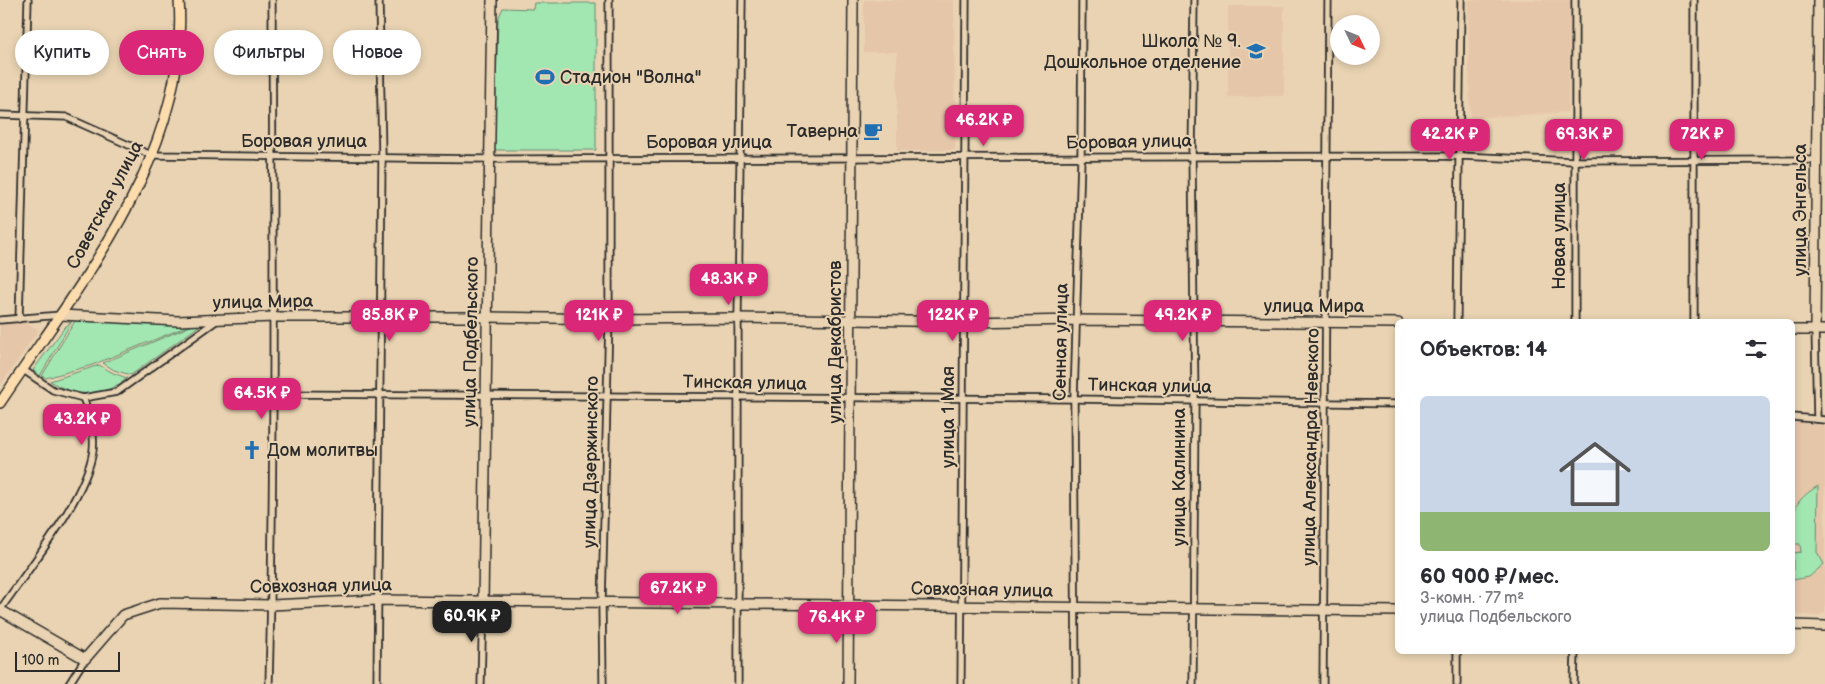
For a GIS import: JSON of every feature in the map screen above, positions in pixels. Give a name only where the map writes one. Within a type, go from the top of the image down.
[{"type":"main road","name":"Советская улица","points":[[0,402],[61,315],[118,221],[152,155],[173,90],[180,32],[179,0]]},
{"type":"main road","name":"улица Подбельского","points":[[482,603],[492,0]]},
{"type":"main road","name":"улица Декабристов","points":[[848,684],[852,400],[853,0]]},
{"type":"main road","name":"улица Энгельса","points":[[1818,0],[1816,160],[1820,330]]},
{"type":"main road","name":"улица Мира","points":[[61,315],[178,321],[275,317],[488,317],[609,319],[738,318],[963,322],[1076,320],[1395,323]]},
{"type":"main road","points":[[1795,330],[1820,330]]},
{"type":"main road","name":"Совхозная улица","points":[[85,658],[123,615],[160,603],[271,605],[377,600],[482,603],[738,603],[1077,608],[1193,607],[1395,611]]},
{"type":"main road","points":[[0,610],[85,658]]},
{"type":"main road","points":[[1795,625],[1825,626]]},
{"type":"street","points":[[19,319],[28,0]]},
{"type":"street","points":[[269,684],[272,394],[275,317],[271,156],[272,0]]},
{"type":"street","points":[[377,684],[382,157],[379,0]]},
{"type":"street","name":"улица Дзержинского","points":[[603,684],[602,603],[609,319],[609,0]]},
{"type":"street","points":[[738,684],[737,397],[742,0]]},
{"type":"street","name":"улица 1 Мая","points":[[961,684],[966,0]]},
{"type":"street","name":"Сенная улица","points":[[1076,684],[1077,608],[1074,399],[1081,158],[1082,0]]},
{"type":"street","name":"улица Калинина","points":[[1193,684],[1195,402],[1192,156],[1194,0]]},
{"type":"street","name":"улица Александра Невского","points":[[1323,684],[1328,0]]},
{"type":"street","points":[[1457,319],[1461,0]]},
{"type":"street","name":"Новая улица","points":[[1575,319],[1576,0]]},
{"type":"street","points":[[1694,0],[1692,160],[1694,319]]},
{"type":"street","name":"Боровая улица","points":[[0,115],[66,117],[152,155],[489,159],[740,156],[853,158],[1460,156],[1574,161],[1816,160]]},
{"type":"street","name":"улица Мира","points":[[0,320],[61,315]]},
{"type":"street","points":[[22,369],[53,390],[82,398],[117,392],[219,319]]},
{"type":"street","name":"улица Энгельса","points":[[1818,420],[1820,330]]},
{"type":"street","name":"Тинская улица","points":[[272,394],[737,397],[852,400],[1074,399],[1395,404]]},
{"type":"street","points":[[0,610],[79,493],[93,451],[92,421],[82,398]]},
{"type":"street","points":[[1795,417],[1825,420]]},
{"type":"street","name":"улица Подбельского","points":[[482,603],[482,684]]},
{"type":"street","points":[[1457,654],[1457,684]]},
{"type":"street","points":[[1574,684],[1575,654]]},
{"type":"street","points":[[69,684],[85,658]]},
{"type":"shaded area","points":[[864,0],[954,0],[955,150],[897,151],[897,52],[864,52]]},
{"type":"shaded area","points":[[1468,0],[1570,0],[1568,112],[1470,118]]},
{"type":"shaded area","name":"Школа № 9. Дошкольное отделение","points":[[1228,6],[1284,6],[1284,96],[1228,97]]},
{"type":"shaded area","points":[[0,318],[19,319],[39,330],[0,386]]},
{"type":"shaded area","points":[[1795,421],[1825,422],[1825,613],[1817,616],[1795,614]]},
{"type":"green space","name":"Стадион \"Волна\"","points":[[534,3],[596,3],[596,150],[494,150],[498,19],[503,8],[533,9]]},
{"type":"green space","points":[[72,321],[40,376],[33,370],[65,327]]},
{"type":"green space","points":[[75,321],[193,324],[92,365],[46,378],[42,376]]},
{"type":"green space","points":[[193,325],[199,326],[131,375],[114,370],[103,363]]},
{"type":"green space","points":[[99,365],[127,378],[118,385],[108,389],[89,393],[70,391],[50,381]]},
{"type":"green space","points":[[1818,486],[1817,552],[1824,564],[1809,577],[1795,580],[1795,553],[1801,552],[1800,544],[1795,544],[1795,510],[1802,498]]},
{"type":"place","name":"Школа № 9. Дошкольное отделение","points":[[1256,51]]},
{"type":"place","name":"Стадион \"Волна\"","points":[[545,77]]},
{"type":"place","name":"Таверна","points":[[873,131]]},
{"type":"place","name":"Дом молитвы","points":[[252,450]]}]
